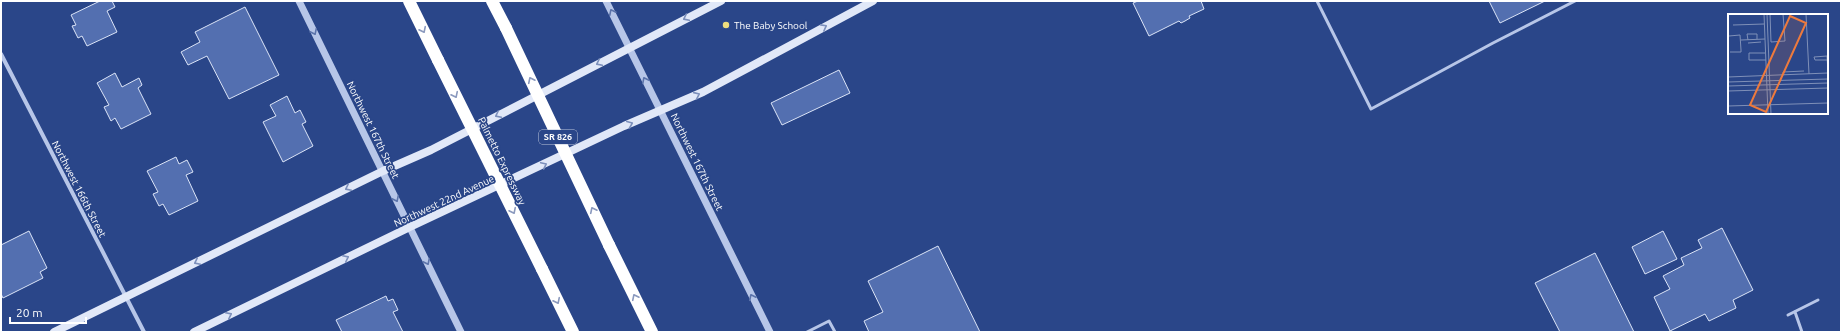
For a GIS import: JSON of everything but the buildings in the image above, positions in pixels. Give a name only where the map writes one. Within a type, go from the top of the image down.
[{"type":"highway","name":"Palmetto Expressway","points":[[409,1],[573,332]]},
{"type":"highway","name":"SR 826","points":[[492,1],[652,332]]},
{"type":"main road","points":[[54,332],[383,171],[431,150],[721,1]]},
{"type":"main road","name":"Northwest 22nd Avenue","points":[[194,332],[410,227],[624,126],[703,92],[873,1]]},
{"type":"street","name":"Northwest 167th Street","points":[[299,1],[461,332]]},
{"type":"street","name":"Northwest 167th Street","points":[[606,1],[770,332]]},
{"type":"street","name":"Northwest 166th Street","points":[[1,54],[144,332]]},
{"type":"lane","points":[[1317,1],[1371,109],[1493,42],[1575,1]]},
{"type":"lane","points":[[1788,316],[1818,300]]},
{"type":"lane","points":[[1795,312],[1802,332]]},
{"type":"lane","points":[[807,332],[829,321],[835,332]]},
{"type":"place","name":"The Baby School","points":[[726,25]]}]
